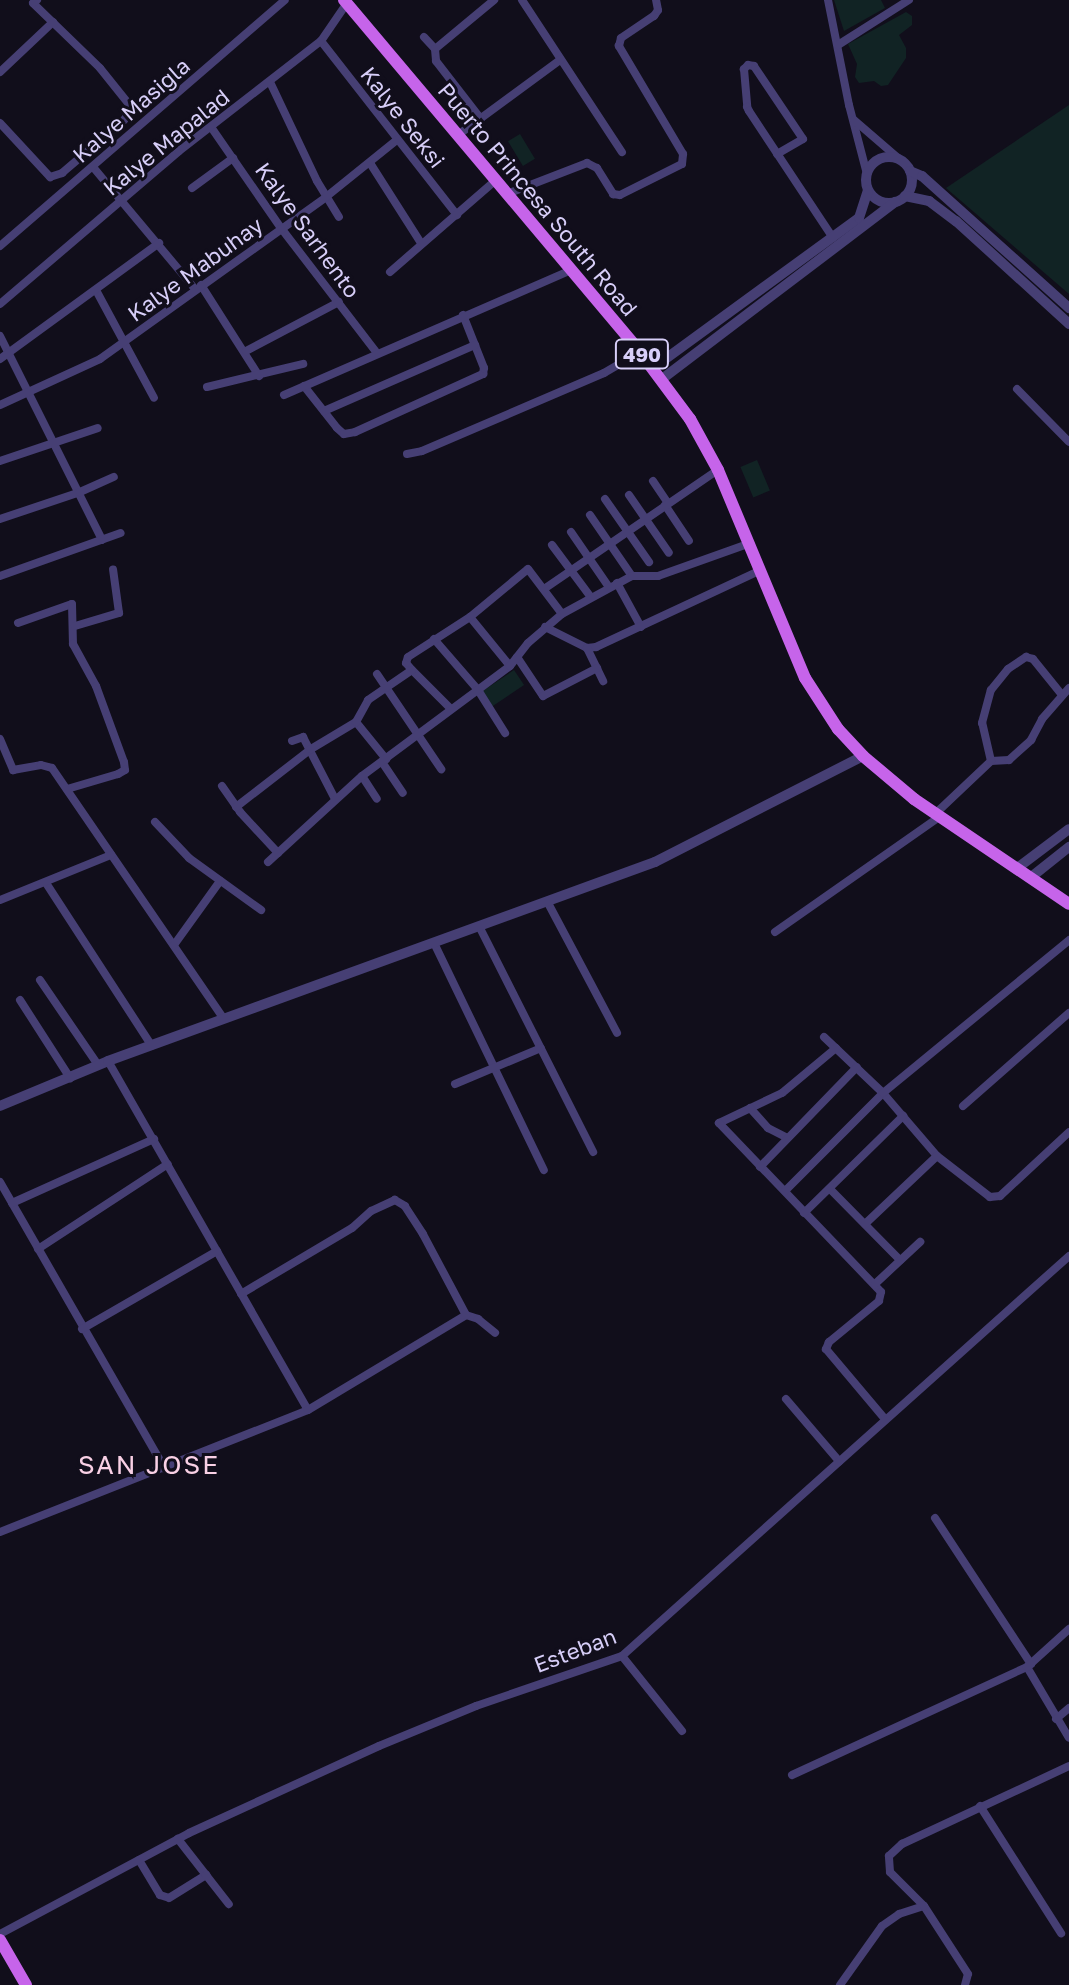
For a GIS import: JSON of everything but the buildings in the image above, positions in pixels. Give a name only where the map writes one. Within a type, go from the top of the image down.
[{"type":"main road","name":"Puerto Princesa South Road","points":[[346,2],[640,352],[698,431],[718,470],[805,678],[838,729],[863,756],[937,815],[1069,904]]},
{"type":"main road","points":[[0,1937],[5,1961],[26,1985]]},
{"type":"street","name":"Kalye Masigla","points":[[0,246],[285,0]]},
{"type":"street","points":[[435,49],[494,0]]},
{"type":"street","points":[[522,0],[622,152]]},
{"type":"street","points":[[507,194],[587,163],[597,168],[613,194],[620,195],[682,164],[683,154],[619,46],[621,38],[654,16],[658,10],[656,0]]},
{"type":"street","points":[[658,374],[859,218],[868,190],[867,174],[828,0]]},
{"type":"street","points":[[838,45],[909,0]]},
{"type":"street","points":[[0,123],[50,177],[62,173],[130,113],[132,106],[34,1]]},
{"type":"street","name":"Kalye Mapalad","points":[[0,304],[122,199],[321,41],[346,2]]},
{"type":"street","points":[[0,72],[53,22]]},
{"type":"street","points":[[424,37],[435,49],[436,61],[481,119]]},
{"type":"street","name":"Kalye Seksi","points":[[321,41],[457,215]]},
{"type":"street","points":[[458,135],[560,60]]},
{"type":"street","points":[[777,154],[803,139],[754,66],[748,65],[744,69],[747,107],[777,154],[833,238]]},
{"type":"street","points":[[270,82],[326,197],[339,217]]},
{"type":"street","points":[[658,374],[900,199],[910,188],[908,168],[854,119]]},
{"type":"street","name":"Kalye Sarhento","points":[[211,127],[281,228],[377,353]]},
{"type":"street","name":"Kalye Mabuhay","points":[[0,405],[100,359],[326,197],[397,140]]},
{"type":"street","points":[[192,188],[233,158]]},
{"type":"street","points":[[867,174],[879,159],[897,159],[922,176],[1069,308]]},
{"type":"street","points":[[370,163],[421,243]]},
{"type":"street","points":[[93,167],[198,287],[246,351],[259,376]]},
{"type":"street","points":[[390,272],[496,180]]},
{"type":"street","points":[[868,190],[877,200],[929,201],[956,221],[1069,324]]},
{"type":"street","points":[[0,359],[97,292],[159,243]]},
{"type":"street","points":[[284,395],[571,270]]},
{"type":"street","points":[[97,292],[154,398]]},
{"type":"street","points":[[246,351],[339,302]]},
{"type":"street","points":[[304,386],[344,434],[355,432],[483,374],[463,315]]},
{"type":"street","points":[[0,336],[102,540]]},
{"type":"street","points":[[324,411],[475,345]]},
{"type":"street","points":[[407,454],[422,451],[604,373],[640,352]]},
{"type":"street","points":[[207,387],[303,364]]},
{"type":"street","points":[[1017,389],[1069,442]]},
{"type":"street","points":[[0,461],[98,428]]},
{"type":"street","points":[[544,589],[718,470]]},
{"type":"street","points":[[0,519],[114,477]]},
{"type":"street","points":[[653,481],[689,541]]},
{"type":"street","points":[[629,495],[669,553]]},
{"type":"street","points":[[605,499],[649,562]]},
{"type":"street","points":[[590,515],[632,576]]},
{"type":"street","points":[[571,532],[641,627]]},
{"type":"street","points":[[0,576],[121,533]]},
{"type":"street","points":[[268,862],[362,776],[510,666],[545,627],[562,614],[590,596],[632,576],[658,576],[748,544]]},
{"type":"street","points":[[552,545],[590,596]]},
{"type":"street","points":[[75,626],[119,613],[113,569]]},
{"type":"street","points":[[451,709],[406,663],[408,657],[470,617],[528,569],[562,614]]},
{"type":"street","points":[[587,648],[641,627],[759,571]]},
{"type":"street","points":[[18,623],[69,603],[73,606],[73,644],[96,686],[126,767],[118,774],[67,789]]},
{"type":"street","points":[[470,617],[510,666]]},
{"type":"street","points":[[545,627],[587,648],[603,681]]},
{"type":"street","points":[[434,639],[478,690],[505,733]]},
{"type":"street","points":[[517,657],[543,696],[597,668]]},
{"type":"street","points":[[991,761],[982,723],[991,690],[1008,669],[1026,657],[1033,659],[1062,695]]},
{"type":"street","points":[[236,807],[311,749],[356,722],[368,700],[412,670]]},
{"type":"street","points":[[377,674],[441,769]]},
{"type":"street","points":[[775,932],[937,815],[991,761],[1009,760],[1031,740],[1069,688]]},
{"type":"street","points":[[356,722],[403,793]]},
{"type":"street","points":[[292,741],[302,736],[335,799]]},
{"type":"street","points":[[0,739],[3,760],[11,769],[16,771],[47,765],[67,789],[224,1019]]},
{"type":"street","points":[[0,1106],[103,1063],[435,945],[655,862],[863,756]]},
{"type":"street","points":[[362,776],[377,799]]},
{"type":"street","points":[[222,786],[236,807],[278,853]]},
{"type":"street","points":[[155,822],[189,858],[261,910]]},
{"type":"street","points":[[1016,869],[1069,829]]},
{"type":"street","points":[[1030,878],[1069,847]]},
{"type":"street","points":[[0,900],[111,855]]},
{"type":"street","points":[[174,945],[220,881]]},
{"type":"street","points":[[46,883],[152,1046]]},
{"type":"street","points":[[548,903],[617,1033]]},
{"type":"street","points":[[480,928],[593,1152]]},
{"type":"street","points":[[785,1191],[883,1093],[1069,940]]},
{"type":"street","points":[[435,945],[544,1170]]},
{"type":"street","points":[[40,980],[103,1063],[154,1139],[308,1410]]},
{"type":"street","points":[[20,1000],[70,1078]]},
{"type":"street","points":[[963,1106],[1069,1013]]},
{"type":"street","points":[[824,1037],[883,1093],[937,1156],[993,1198],[1069,1132]]},
{"type":"street","points":[[455,1084],[541,1048]]},
{"type":"street","points":[[836,1048],[788,1089],[719,1123],[875,1284],[881,1295],[879,1301],[829,1342],[826,1349],[885,1419]]},
{"type":"street","points":[[760,1167],[857,1067]]},
{"type":"street","points":[[750,1108],[768,1128],[788,1138]]},
{"type":"street","points":[[804,1213],[903,1116]]},
{"type":"street","points":[[12,1203],[154,1139]]},
{"type":"street","points":[[865,1224],[937,1156]]},
{"type":"street","points":[[38,1249],[168,1164]]},
{"type":"street","points":[[0,1182],[165,1469]]},
{"type":"street","points":[[830,1189],[900,1260]]},
{"type":"street","points":[[241,1294],[352,1228],[371,1211],[395,1200],[405,1206],[423,1234],[466,1315],[478,1319],[495,1333]]},
{"type":"street","points":[[875,1284],[920,1242]]},
{"type":"street","points":[[82,1329],[217,1251]]},
{"type":"street","name":"Esteban","points":[[0,1937],[178,1839],[462,1711],[622,1656],[1069,1256]]},
{"type":"street","points":[[0,1532],[308,1410],[466,1315]]},
{"type":"street","points":[[786,1399],[839,1461]]},
{"type":"street","points":[[935,1518],[1029,1665],[1069,1738]]},
{"type":"street","points":[[792,1775],[1029,1665],[1069,1629]]},
{"type":"street","points":[[622,1656],[682,1731]]},
{"type":"street","points":[[1056,1719],[1069,1708]]},
{"type":"street","points":[[965,1985],[968,1974],[924,1906],[890,1872],[889,1856],[902,1844],[1069,1766]]},
{"type":"street","points":[[980,1806],[1061,1933]]},
{"type":"street","points":[[178,1839],[229,1904]]},
{"type":"street","points":[[139,1860],[160,1895],[166,1899],[206,1875]]},
{"type":"street","points":[[840,1985],[882,1926],[899,1914],[924,1906]]},
{"type":"shaded area","points":[[834,0],[881,0],[885,8],[844,31]]},
{"type":"shaded area","points":[[906,12],[912,16],[912,25],[899,35],[906,48],[906,58],[888,85],[881,86],[874,81],[859,83],[855,77],[857,64],[848,44]]},
{"type":"shaded area","points":[[1069,105],[1069,294],[946,188]]},
{"type":"shaded area","points":[[520,134],[535,159],[523,166],[508,141]]},
{"type":"shaded area","points":[[757,460],[770,490],[753,497],[740,467]]},
{"type":"shaded area","points":[[514,670],[524,685],[492,707],[482,692]]},
{"type":"district","name":"SAN JOSE","points":[[149,1465]]}]
